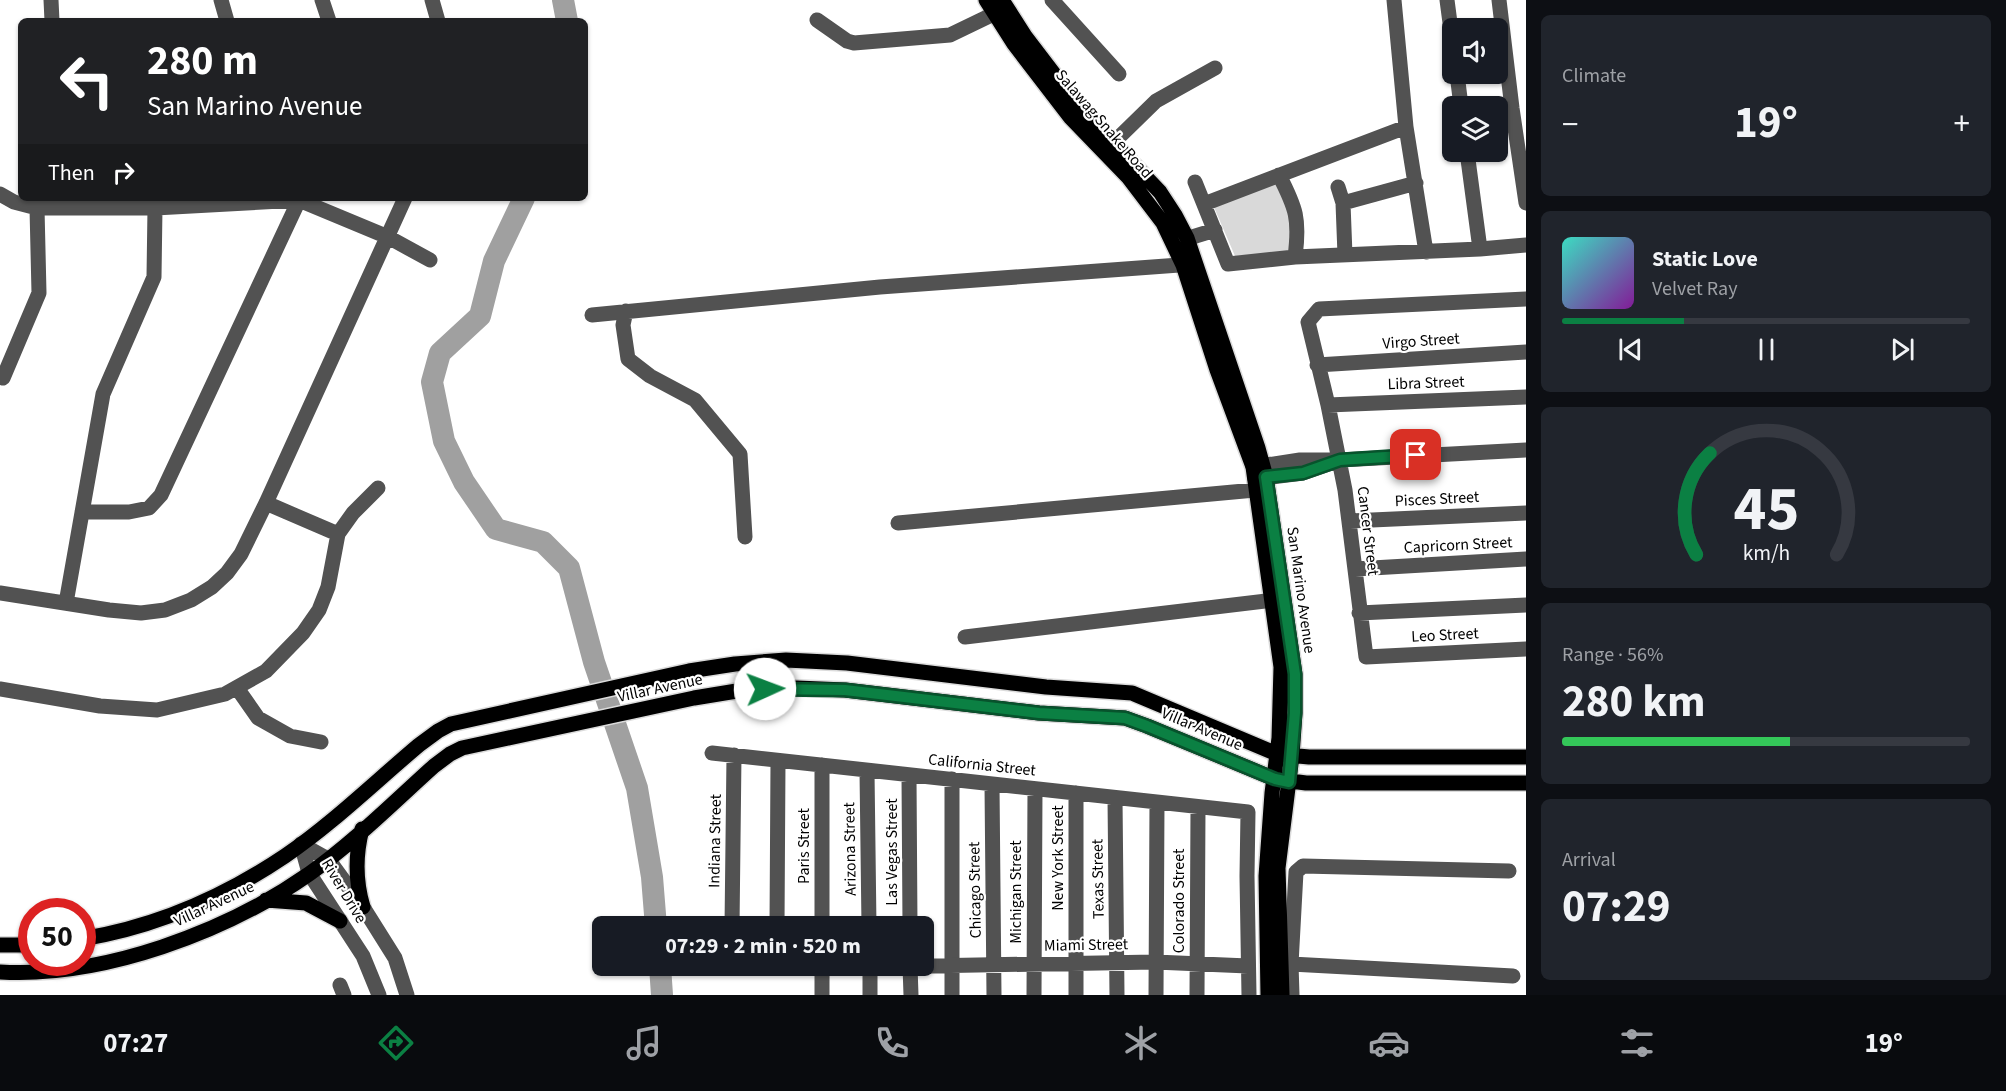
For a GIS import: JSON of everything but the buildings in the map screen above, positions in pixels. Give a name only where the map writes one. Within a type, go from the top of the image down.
[{"type":"main road","name":"Salawag Snake Road","points":[[986,0],[1001,8],[1080,108],[1160,192],[1175,215],[1180,241]]},
{"type":"main road","name":"Salawag Snake Road","points":[[1001,8],[1070,117],[1128,177],[1163,224],[1180,241]]},
{"type":"main road","name":"San Marino Avenue","points":[[1180,241],[1258,476],[1278,600],[1285,755],[1282,780],[1272,793],[1266,876],[1280,964],[1282,995]]},
{"type":"main road","name":"Villar Avenue","points":[[96,936],[122,931],[189,909],[238,885],[301,844],[438,731],[463,720],[735,664],[786,660],[847,663],[1046,687],[1120,691],[1147,699],[1285,755],[1526,757]]},
{"type":"main road","name":"Villar Avenue","points":[[0,972],[51,971],[124,957],[200,933],[266,900],[309,873],[450,754],[472,745],[694,698],[749,689],[845,690],[1039,713],[1125,718],[1282,780],[1306,783],[1526,783]]},
{"type":"main road","points":[[362,829],[356,868],[363,907]]},
{"type":"main road","points":[[266,900],[306,903],[340,921]]},
{"type":"main road","points":[[0,945],[18,945]]},
{"type":"main road","name":"San Marino Avenue","points":[[1269,995],[1280,964]]},
{"type":"street","points":[[51,0],[52,18]]},
{"type":"street","points":[[221,0],[226,18]]},
{"type":"street","points":[[322,0],[328,18]]},
{"type":"street","points":[[432,0],[437,18]]},
{"type":"street","points":[[1052,0],[1119,74]]},
{"type":"street","points":[[1394,0],[1406,127],[1426,252]]},
{"type":"street","points":[[1447,0],[1449,18]]},
{"type":"street","points":[[1499,0],[1526,204]]},
{"type":"street","points":[[817,20],[847,41],[854,43],[936,38],[950,35],[1001,8]]},
{"type":"street","points":[[1113,142],[1155,101],[1215,68]]},
{"type":"street","points":[[1204,204],[1406,127]]},
{"type":"street","points":[[1468,162],[1480,249]]},
{"type":"street","points":[[1279,175],[1294,206],[1298,233],[1295,257]]},
{"type":"street","points":[[1195,182],[1228,264],[1295,257],[1426,252],[1526,245]]},
{"type":"street","points":[[1343,203],[1416,183]]},
{"type":"street","points":[[1338,187],[1343,203],[1345,255]]},
{"type":"street","points":[[0,194],[14,202],[37,208],[155,208],[268,201]]},
{"type":"street","points":[[82,512],[129,512],[149,508],[160,495],[299,201]]},
{"type":"street","points":[[305,201],[388,237],[430,260]]},
{"type":"street","points":[[0,593],[141,613],[165,610],[191,600],[212,587],[227,573],[241,554],[266,503],[404,201]]},
{"type":"street","points":[[1,382],[39,293],[37,208]]},
{"type":"street","points":[[66,603],[103,394],[154,277],[155,208]]},
{"type":"street","points":[[1180,241],[1215,230]]},
{"type":"street","points":[[592,315],[880,287],[1189,265]]},
{"type":"street","name":"Cancer Street","points":[[1366,657],[1359,613],[1350,521],[1340,460],[1308,322],[1319,309],[1526,299]]},
{"type":"street","points":[[626,311],[623,325],[628,359],[650,376],[695,400],[740,454],[745,537]]},
{"type":"street","name":"Virgo Street","points":[[1317,365],[1526,352]]},
{"type":"street","name":"Libra Street","points":[[1328,405],[1526,397]]},
{"type":"street","points":[[898,523],[1258,476],[1303,473],[1340,460],[1526,450]]},
{"type":"street","points":[[0,689],[100,706],[158,710],[225,694],[237,688],[266,671],[309,626],[319,610],[328,587],[338,534],[353,513],[378,488]]},
{"type":"street","points":[[266,503],[338,534]]},
{"type":"street","name":"Pisces Street","points":[[1350,521],[1526,513]]},
{"type":"street","name":"Capricorn Street","points":[[1355,569],[1526,559]]},
{"type":"street","points":[[965,637],[1278,600]]},
{"type":"street","points":[[1359,613],[1526,605]]},
{"type":"street","name":"Leo Street","points":[[1366,657],[1526,649]]},
{"type":"street","points":[[237,688],[258,718],[290,736],[321,742]]},
{"type":"street","name":"California Street","points":[[712,753],[1248,812],[1248,966]]},
{"type":"street","name":"Indiana Street","points":[[732,916],[734,755]]},
{"type":"street","points":[[777,916],[778,761]]},
{"type":"street","name":"Paris Street","points":[[822,765],[822,916]]},
{"type":"street","name":"Arizona Street","points":[[867,771],[869,916]]},
{"type":"street","name":"Las Vegas Street","points":[[909,776],[910,916]]},
{"type":"street","points":[[952,779],[952,995]]},
{"type":"street","name":"Chicago Street","points":[[992,784],[994,995]]},
{"type":"street","name":"Michigan Street","points":[[1034,995],[1035,789]]},
{"type":"street","name":"New York Street","points":[[1076,793],[1076,995]]},
{"type":"street","name":"Texas Street","points":[[1115,798],[1117,995]]},
{"type":"street","points":[[1156,995],[1157,802]]},
{"type":"street","name":"Colorado Street","points":[[1197,995],[1198,808]]},
{"type":"street","name":"River Drive","points":[[301,844],[328,859],[363,907],[395,958],[407,995]]},
{"type":"street","name":"River Drive","points":[[301,844],[309,873],[363,956],[379,995]]},
{"type":"street","points":[[1292,995],[1280,964],[1296,872],[1303,866],[1509,871]]},
{"type":"street","name":"Miami Street","points":[[934,966],[1155,962],[1248,966]]},
{"type":"street","points":[[1280,964],[1513,976]]},
{"type":"street","points":[[1248,966],[1249,995]]},
{"type":"street","points":[[822,976],[822,995]]},
{"type":"street","points":[[870,976],[870,995]]},
{"type":"street","points":[[910,976],[911,995]]},
{"type":"shaded area","points":[[1278,180],[1291,216],[1289,252],[1235,256],[1213,205]]},
{"type":"waterway","points":[[563,0],[566,18]]},
{"type":"waterway","points":[[523,201],[494,261],[480,316],[440,353],[432,382],[444,441],[464,482],[496,529],[543,542],[569,568],[594,662],[637,788],[652,877],[655,916]]},
{"type":"waterway","points":[[661,976],[662,995]]},
{"type":"route","points":[[765,689],[845,690],[1039,713],[1125,718],[1275,779],[1289,782],[1295,713],[1295,674],[1266,477],[1303,473],[1340,460],[1416,455]]}]
